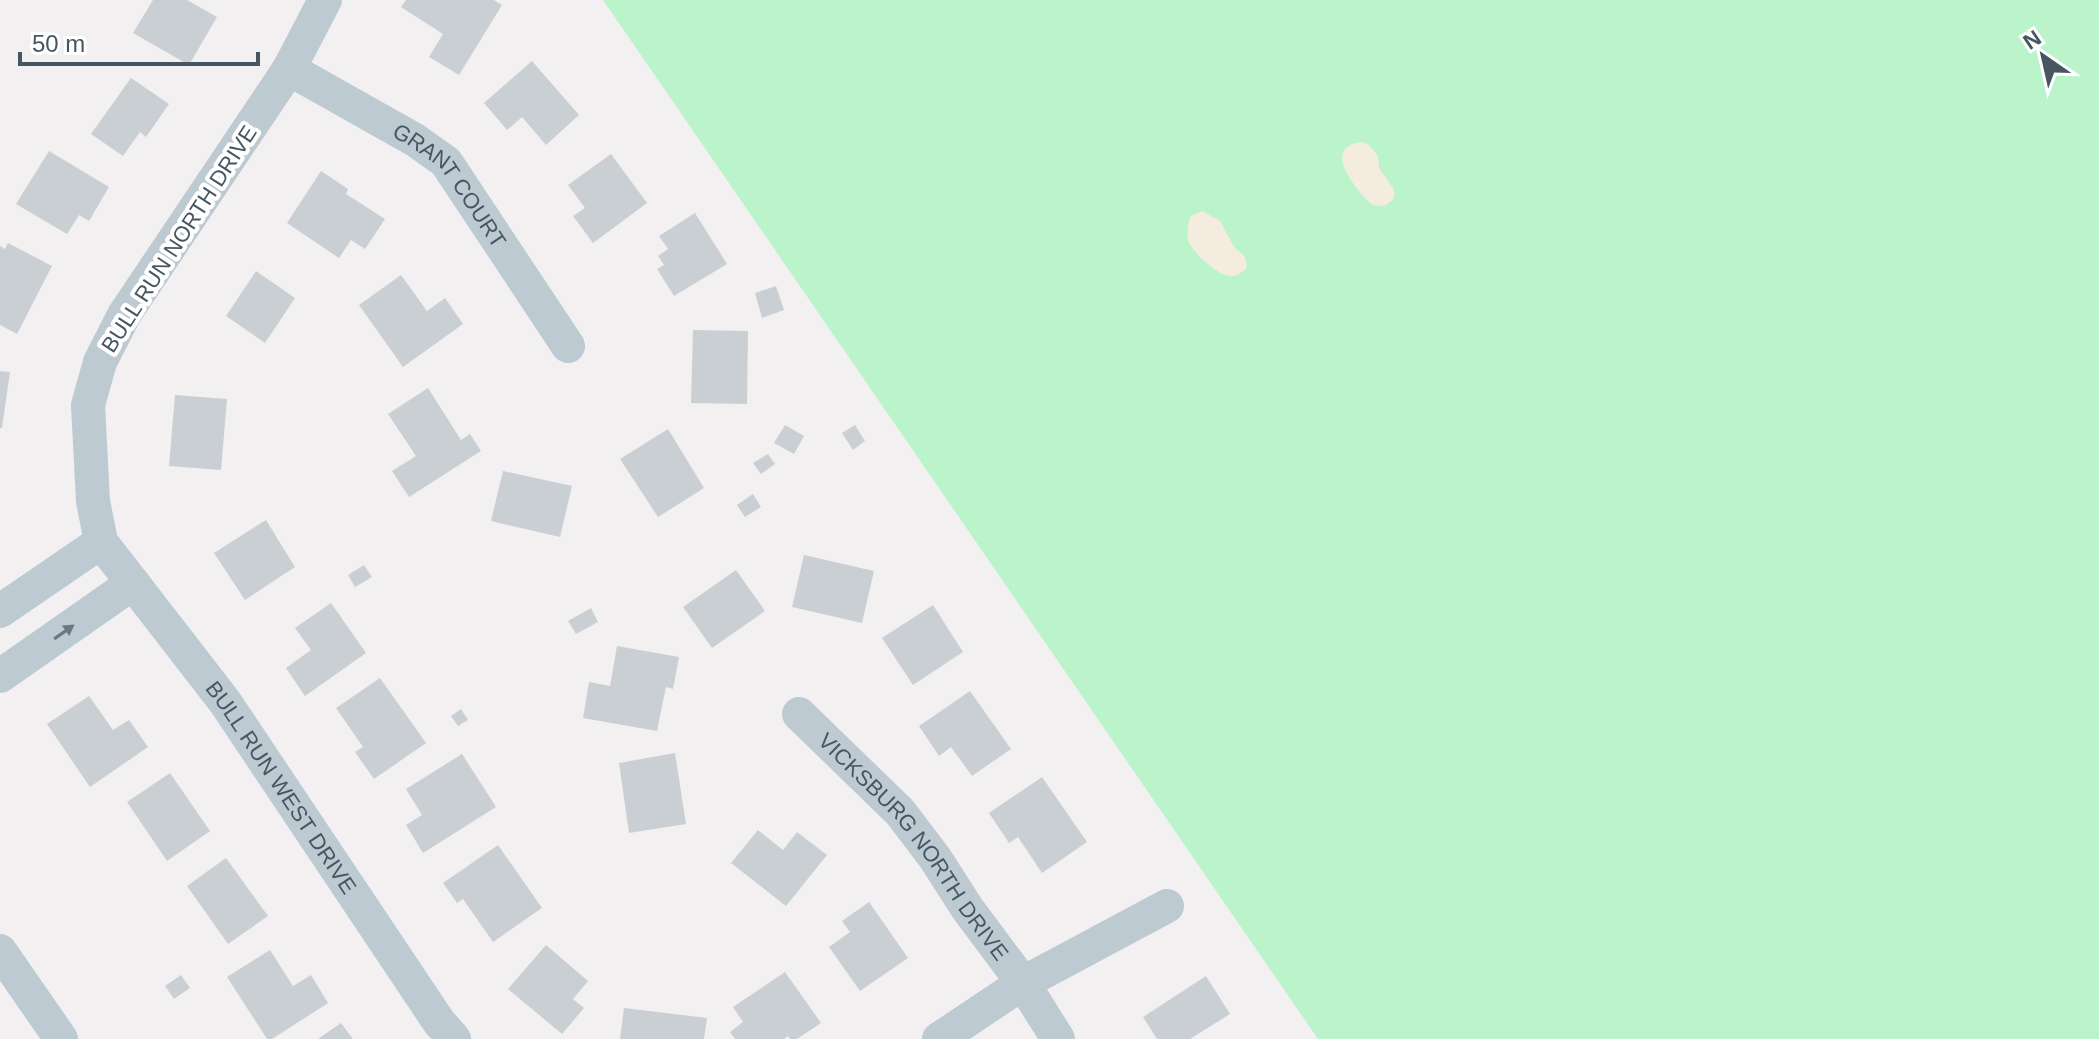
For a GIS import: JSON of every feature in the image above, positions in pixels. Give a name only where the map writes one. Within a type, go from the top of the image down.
[{"type":"street","name":"BULL RUN NORTH DRIVE","points":[[101,542],[93,501],[88,405],[100,362],[124,315],[289,69],[325,0]]},
{"type":"street","name":"GRANT COURT","points":[[289,69],[415,140],[446,162],[568,346]]},
{"type":"street","name":"BULL RUN WEST DRIVE","points":[[101,542],[225,702],[439,1022],[454,1039]]},
{"type":"street","points":[[0,611],[101,542]]},
{"type":"street","points":[[0,676],[133,583]]},
{"type":"street","name":"VICKSBURG NORTH DRIVE","points":[[799,714],[900,812],[1023,983],[1058,1039]]},
{"type":"street","points":[[939,1039],[1023,983],[1167,906]]},
{"type":"street","points":[[0,951],[61,1039]]},
{"type":"green space","points":[[603,0],[2099,0],[2099,1039],[1318,1039]]},
{"type":"sand","points":[[1361,142],[1368,144],[1378,156],[1379,168],[1393,188],[1393,200],[1384,206],[1368,201],[1345,168],[1342,159],[1344,152]]},
{"type":"sand","points":[[1202,211],[1220,221],[1234,247],[1245,257],[1247,268],[1241,273],[1229,276],[1219,272],[1191,246],[1188,235],[1190,219]]},
{"type":"building","points":[[153,0],[187,0],[217,17],[189,65],[133,33]]},
{"type":"building","points":[[406,0],[494,0],[502,5],[459,75],[429,57],[443,34],[401,7]]},
{"type":"building","points":[[532,61],[579,115],[546,145],[522,117],[507,130],[484,103]]},
{"type":"building","points":[[131,78],[169,104],[146,137],[140,132],[123,156],[91,134]]},
{"type":"building","points":[[49,151],[109,187],[89,221],[79,215],[67,234],[16,204]]},
{"type":"building","points":[[611,154],[647,203],[593,243],[573,216],[585,208],[568,185]]},
{"type":"building","points":[[321,171],[348,189],[346,194],[385,219],[365,249],[351,240],[339,258],[287,223]]},
{"type":"building","points":[[695,213],[727,264],[674,296],[657,269],[664,265],[658,256],[668,249],[659,236]]},
{"type":"building","points":[[8,243],[52,266],[17,334],[0,325],[0,246],[5,249]]},
{"type":"building","points":[[256,271],[295,298],[265,343],[226,316]]},
{"type":"building","points":[[401,275],[427,311],[445,298],[463,324],[403,367],[359,305]]},
{"type":"building","points":[[776,286],[784,310],[762,318],[755,293]]},
{"type":"building","points":[[693,330],[748,331],[747,404],[691,403]]},
{"type":"building","points":[[0,371],[10,372],[2,428],[0,428]]},
{"type":"building","points":[[428,388],[461,440],[470,434],[481,451],[409,497],[392,471],[416,456],[388,414]]},
{"type":"building","points":[[175,395],[227,399],[221,470],[169,466]]},
{"type":"building","points":[[785,425],[804,436],[794,454],[774,443]]},
{"type":"building","points":[[855,425],[865,441],[853,450],[842,433]]},
{"type":"building","points":[[668,429],[704,488],[658,517],[620,459]]},
{"type":"building","points":[[768,454],[775,464],[761,474],[753,463]]},
{"type":"building","points":[[503,471],[572,486],[560,537],[491,521]]},
{"type":"building","points":[[753,494],[761,507],[745,517],[737,505]]},
{"type":"building","points":[[266,520],[295,567],[245,600],[214,553]]},
{"type":"building","points":[[804,555],[874,571],[862,623],[792,607]]},
{"type":"building","points":[[364,565],[372,577],[355,587],[348,575]]},
{"type":"building","points":[[736,570],[765,611],[712,648],[683,607]]},
{"type":"building","points":[[331,603],[366,653],[305,696],[286,668],[311,650],[295,628]]},
{"type":"building","points":[[933,605],[963,652],[913,685],[882,638]]},
{"type":"building","points":[[591,608],[598,622],[576,634],[568,621]]},
{"type":"building","points":[[617,646],[679,657],[673,689],[666,687],[657,731],[583,718],[589,682],[610,686]]},
{"type":"building","points":[[380,678],[426,743],[374,779],[355,752],[363,747],[336,708]]},
{"type":"building","points":[[970,691],[1011,749],[972,776],[951,747],[939,756],[919,726]]},
{"type":"building","points":[[89,696],[113,730],[129,720],[148,747],[90,787],[47,724]]},
{"type":"building","points":[[461,709],[468,720],[458,726],[451,716]]},
{"type":"building","points":[[675,753],[686,824],[629,833],[619,763]]},
{"type":"building","points":[[462,754],[496,807],[423,853],[406,825],[422,815],[406,789]]},
{"type":"building","points":[[170,773],[210,831],[167,861],[127,802]]},
{"type":"building","points":[[1042,777],[1087,842],[1042,873],[1018,837],[1009,843],[989,813]]},
{"type":"building","points":[[758,830],[783,850],[797,832],[827,855],[786,906],[731,863]]},
{"type":"building","points":[[498,845],[542,908],[493,942],[463,899],[457,903],[443,883]]},
{"type":"building","points":[[226,858],[268,916],[228,944],[187,886]]},
{"type":"building","points":[[869,902],[908,958],[860,991],[829,947],[850,932],[842,921]]},
{"type":"building","points":[[546,945],[588,981],[573,999],[584,1008],[562,1034],[508,989]]},
{"type":"building","points":[[270,950],[293,986],[311,975],[328,1003],[272,1039],[267,1039],[227,977]]},
{"type":"building","points":[[785,972],[821,1023],[797,1039],[788,1036],[784,1039],[735,1039],[730,1032],[743,1022],[733,1007]]},
{"type":"building","points":[[181,975],[190,988],[174,999],[165,986]]},
{"type":"building","points":[[1206,976],[1230,1014],[1190,1039],[1157,1039],[1143,1017]]},
{"type":"building","points":[[624,1008],[707,1018],[704,1039],[620,1039]]},
{"type":"building","points":[[341,1023],[353,1039],[318,1039]]}]
